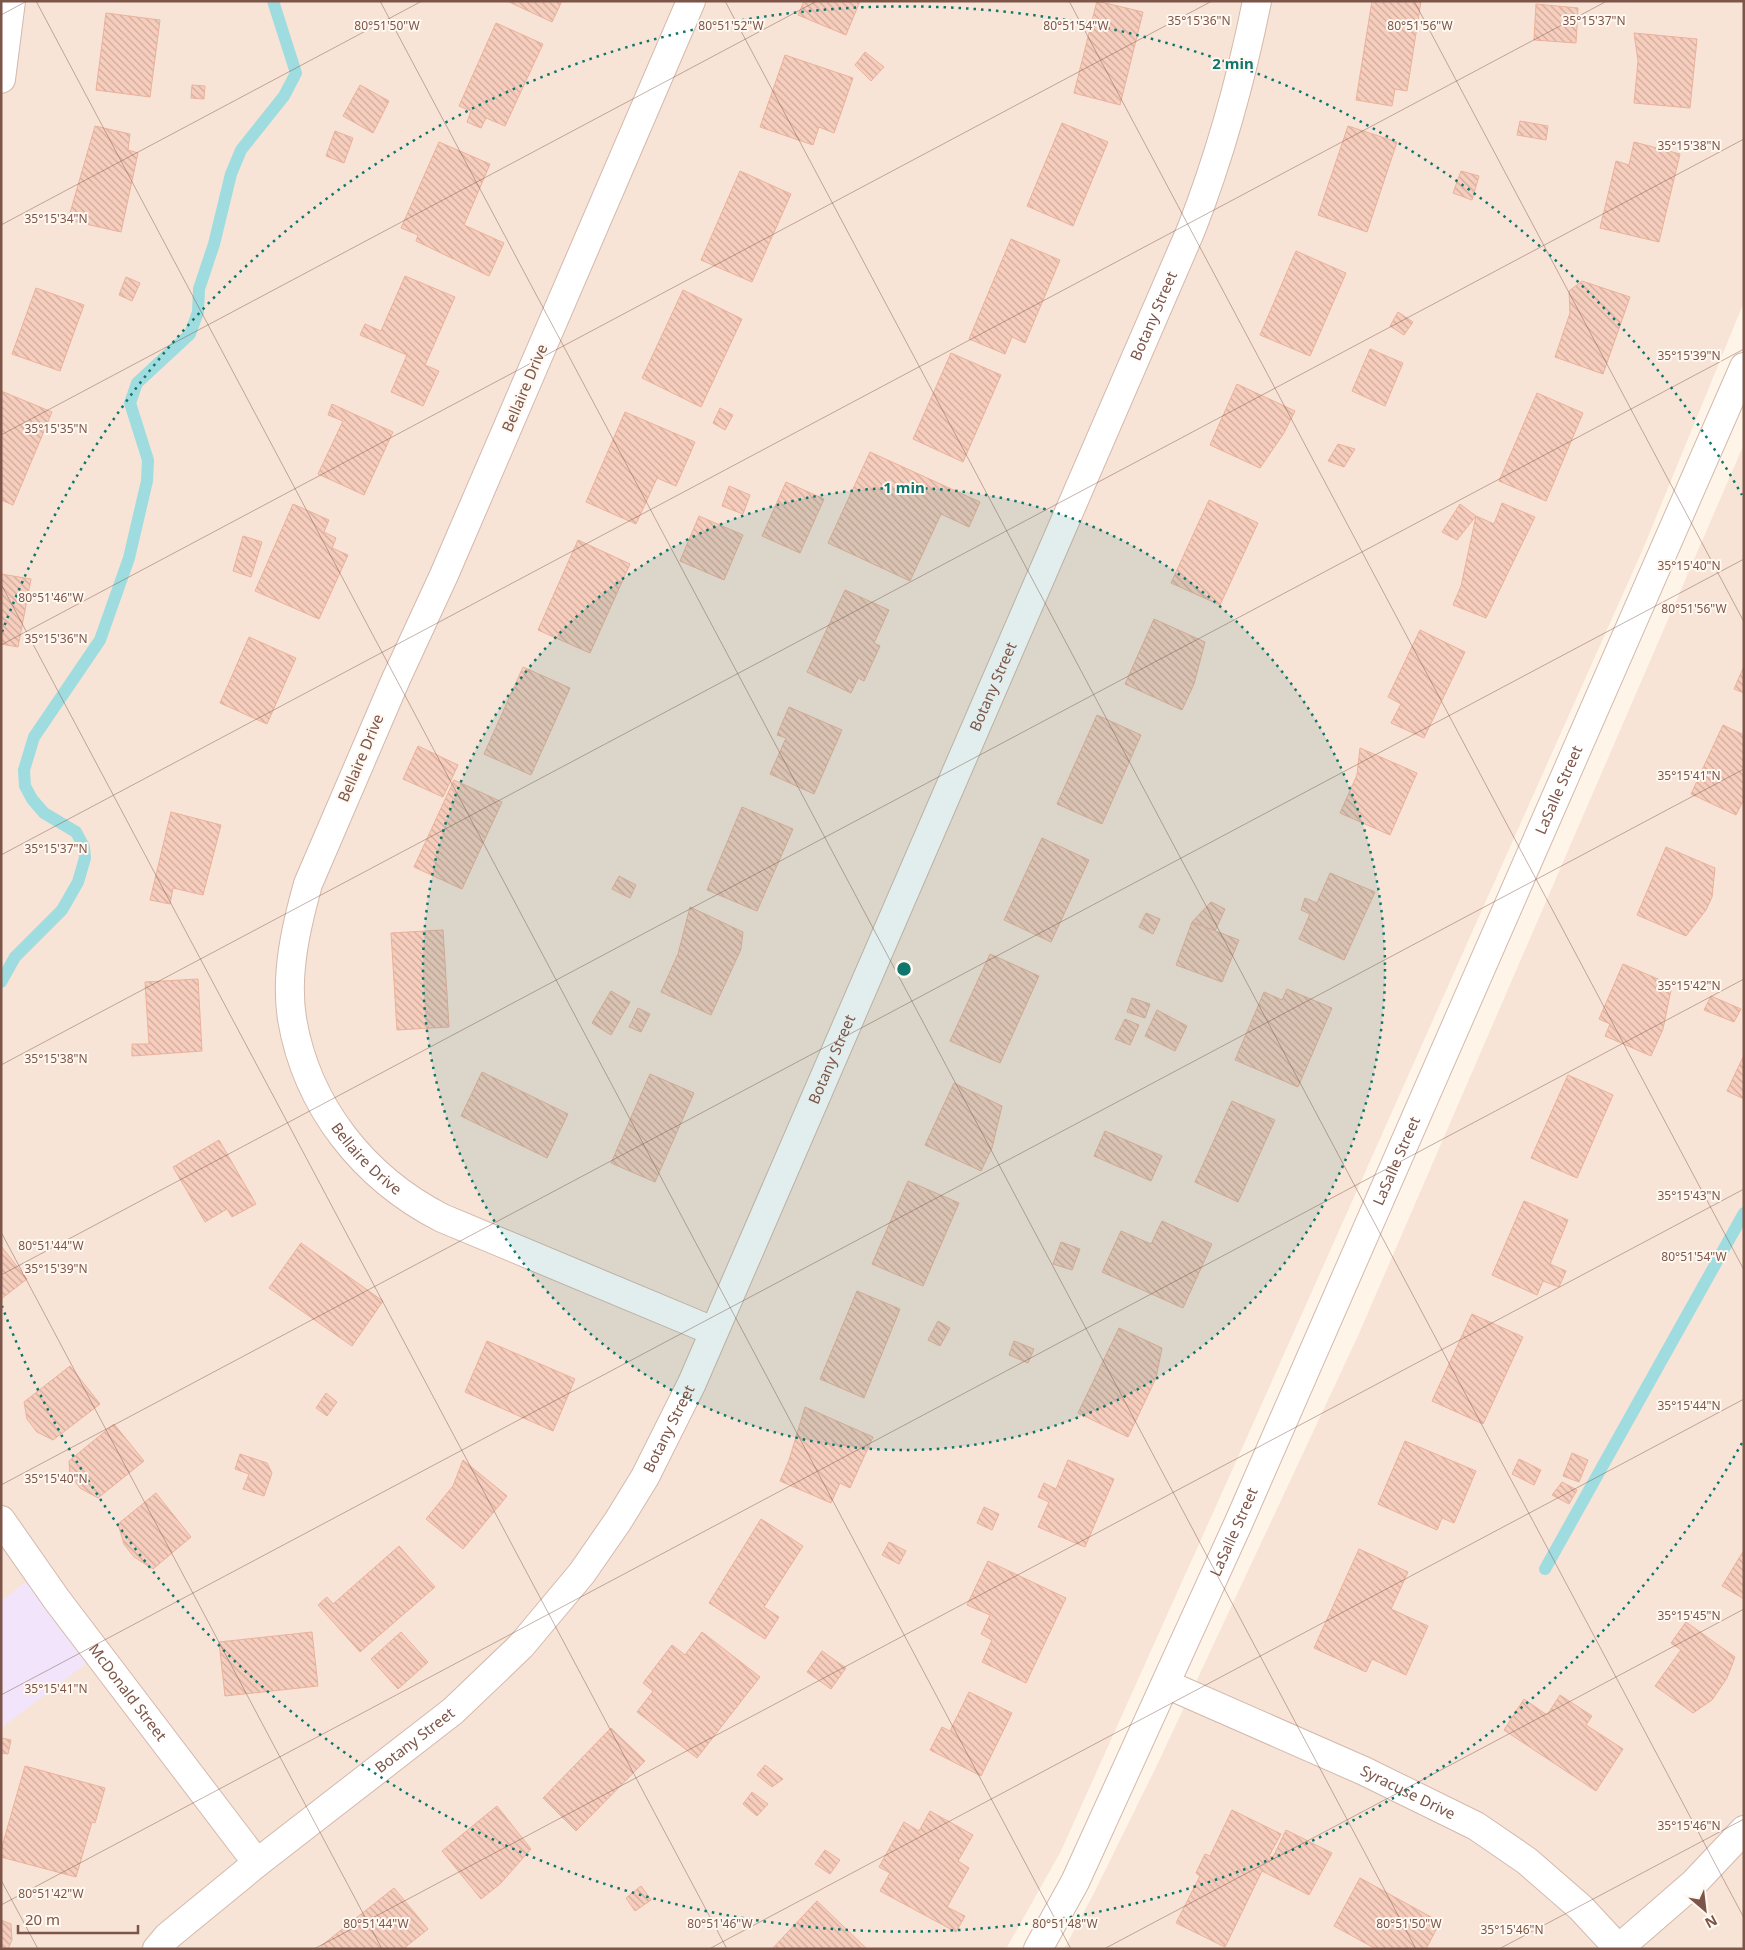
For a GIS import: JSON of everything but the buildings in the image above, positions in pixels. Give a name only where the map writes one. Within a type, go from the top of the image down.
[{"type":"street","points":[[1,79],[11,1]]},
{"type":"street","name":"Bellaire Drive","points":[[691,1],[444,575],[396,679],[308,884],[299,914],[291,975],[292,1018],[305,1069],[329,1115],[356,1154],[375,1174],[418,1206],[442,1218],[713,1331]]},
{"type":"street","name":"Botany Street","points":[[157,1949],[168,1936],[257,1863],[453,1711],[521,1646],[582,1573],[618,1522],[645,1477],[692,1383],[1191,230],[1211,179],[1243,73],[1257,1]]},
{"type":"street","name":"LaSalle Street","points":[[1038,1949],[1075,1882],[1238,1524],[1744,367]]},
{"type":"street","name":"McDonald Street","points":[[1,1520],[57,1600],[257,1863]]},
{"type":"street","name":"Syracuse Drive","points":[[1166,1684],[1364,1771],[1476,1826],[1527,1861],[1581,1908],[1619,1948]]},
{"type":"street","points":[[1619,1948],[1694,1883],[1744,1830]]},
{"type":"shaded area","points":[[1,1],[1744,1],[1744,302],[1643,549],[1243,1446],[1061,1851],[1006,1949],[1,1949]]},
{"type":"shaded area","points":[[1744,444],[1744,1949],[1064,1949],[1094,1893],[1158,1763],[1357,1338]]},
{"type":"shaded area","points":[[27,1581],[87,1663],[1,1728],[1,1601]]},
{"type":"waterway","points":[[1,982],[15,957],[62,910],[78,882],[85,858],[84,847],[76,832],[44,813],[32,799],[25,786],[24,770],[34,737],[100,640],[129,558],[147,481],[148,460],[130,403],[137,383],[190,334],[198,312],[199,289],[214,244],[231,174],[241,150],[284,96],[296,73],[273,1]]},
{"type":"waterway","points":[[1545,1569],[1744,1213]]}]
